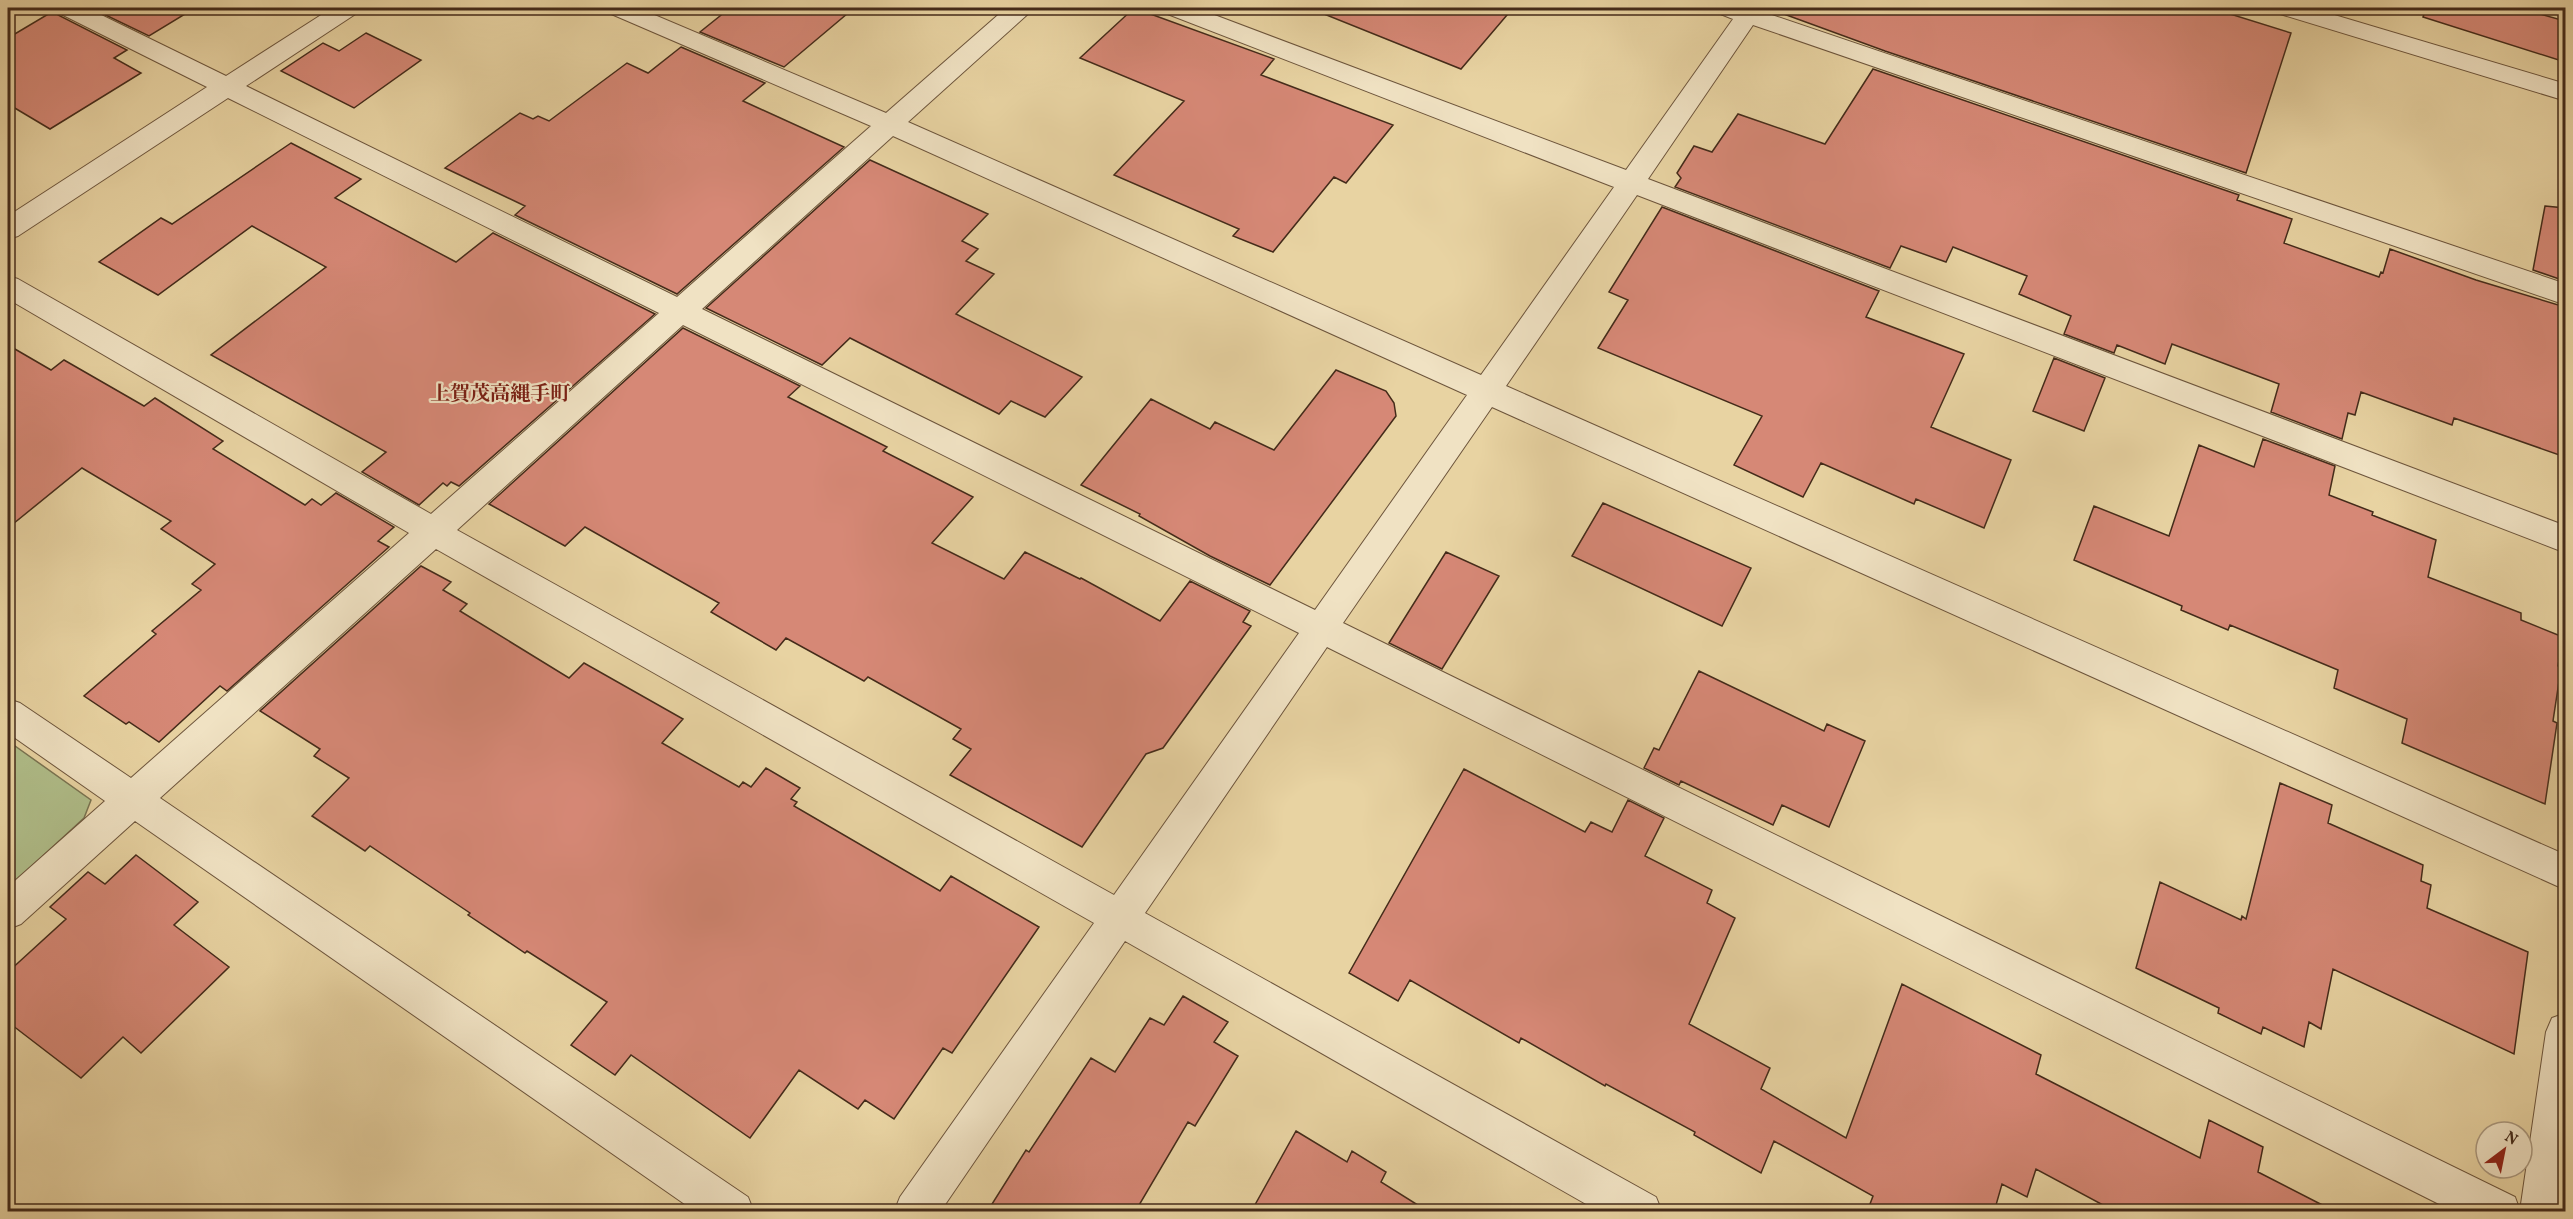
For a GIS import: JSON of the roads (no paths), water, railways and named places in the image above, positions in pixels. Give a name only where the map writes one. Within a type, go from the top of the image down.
[{"type":"street","points":[[68,8],[2500,1212]]},
{"type":"street","points":[[8,229],[226,85],[348,8]]},
{"type":"street","points":[[618,8],[891,125],[2565,873]]},
{"type":"street","points":[[8,911],[1020,8]]},
{"type":"street","points":[[1174,8],[2565,540]]},
{"type":"street","points":[[2286,8],[2565,93]]},
{"type":"street","points":[[915,1212],[1631,182],[1742,10],[2565,295]]},
{"type":"street","points":[[8,286],[434,532],[1641,1212]]},
{"type":"street","points":[[8,714],[734,1212]]},
{"type":"street","points":[[2541,1212],[2565,1032]]},
{"type":"district","name":"上賀茂高縄手町","points":[[500,393]]}]
